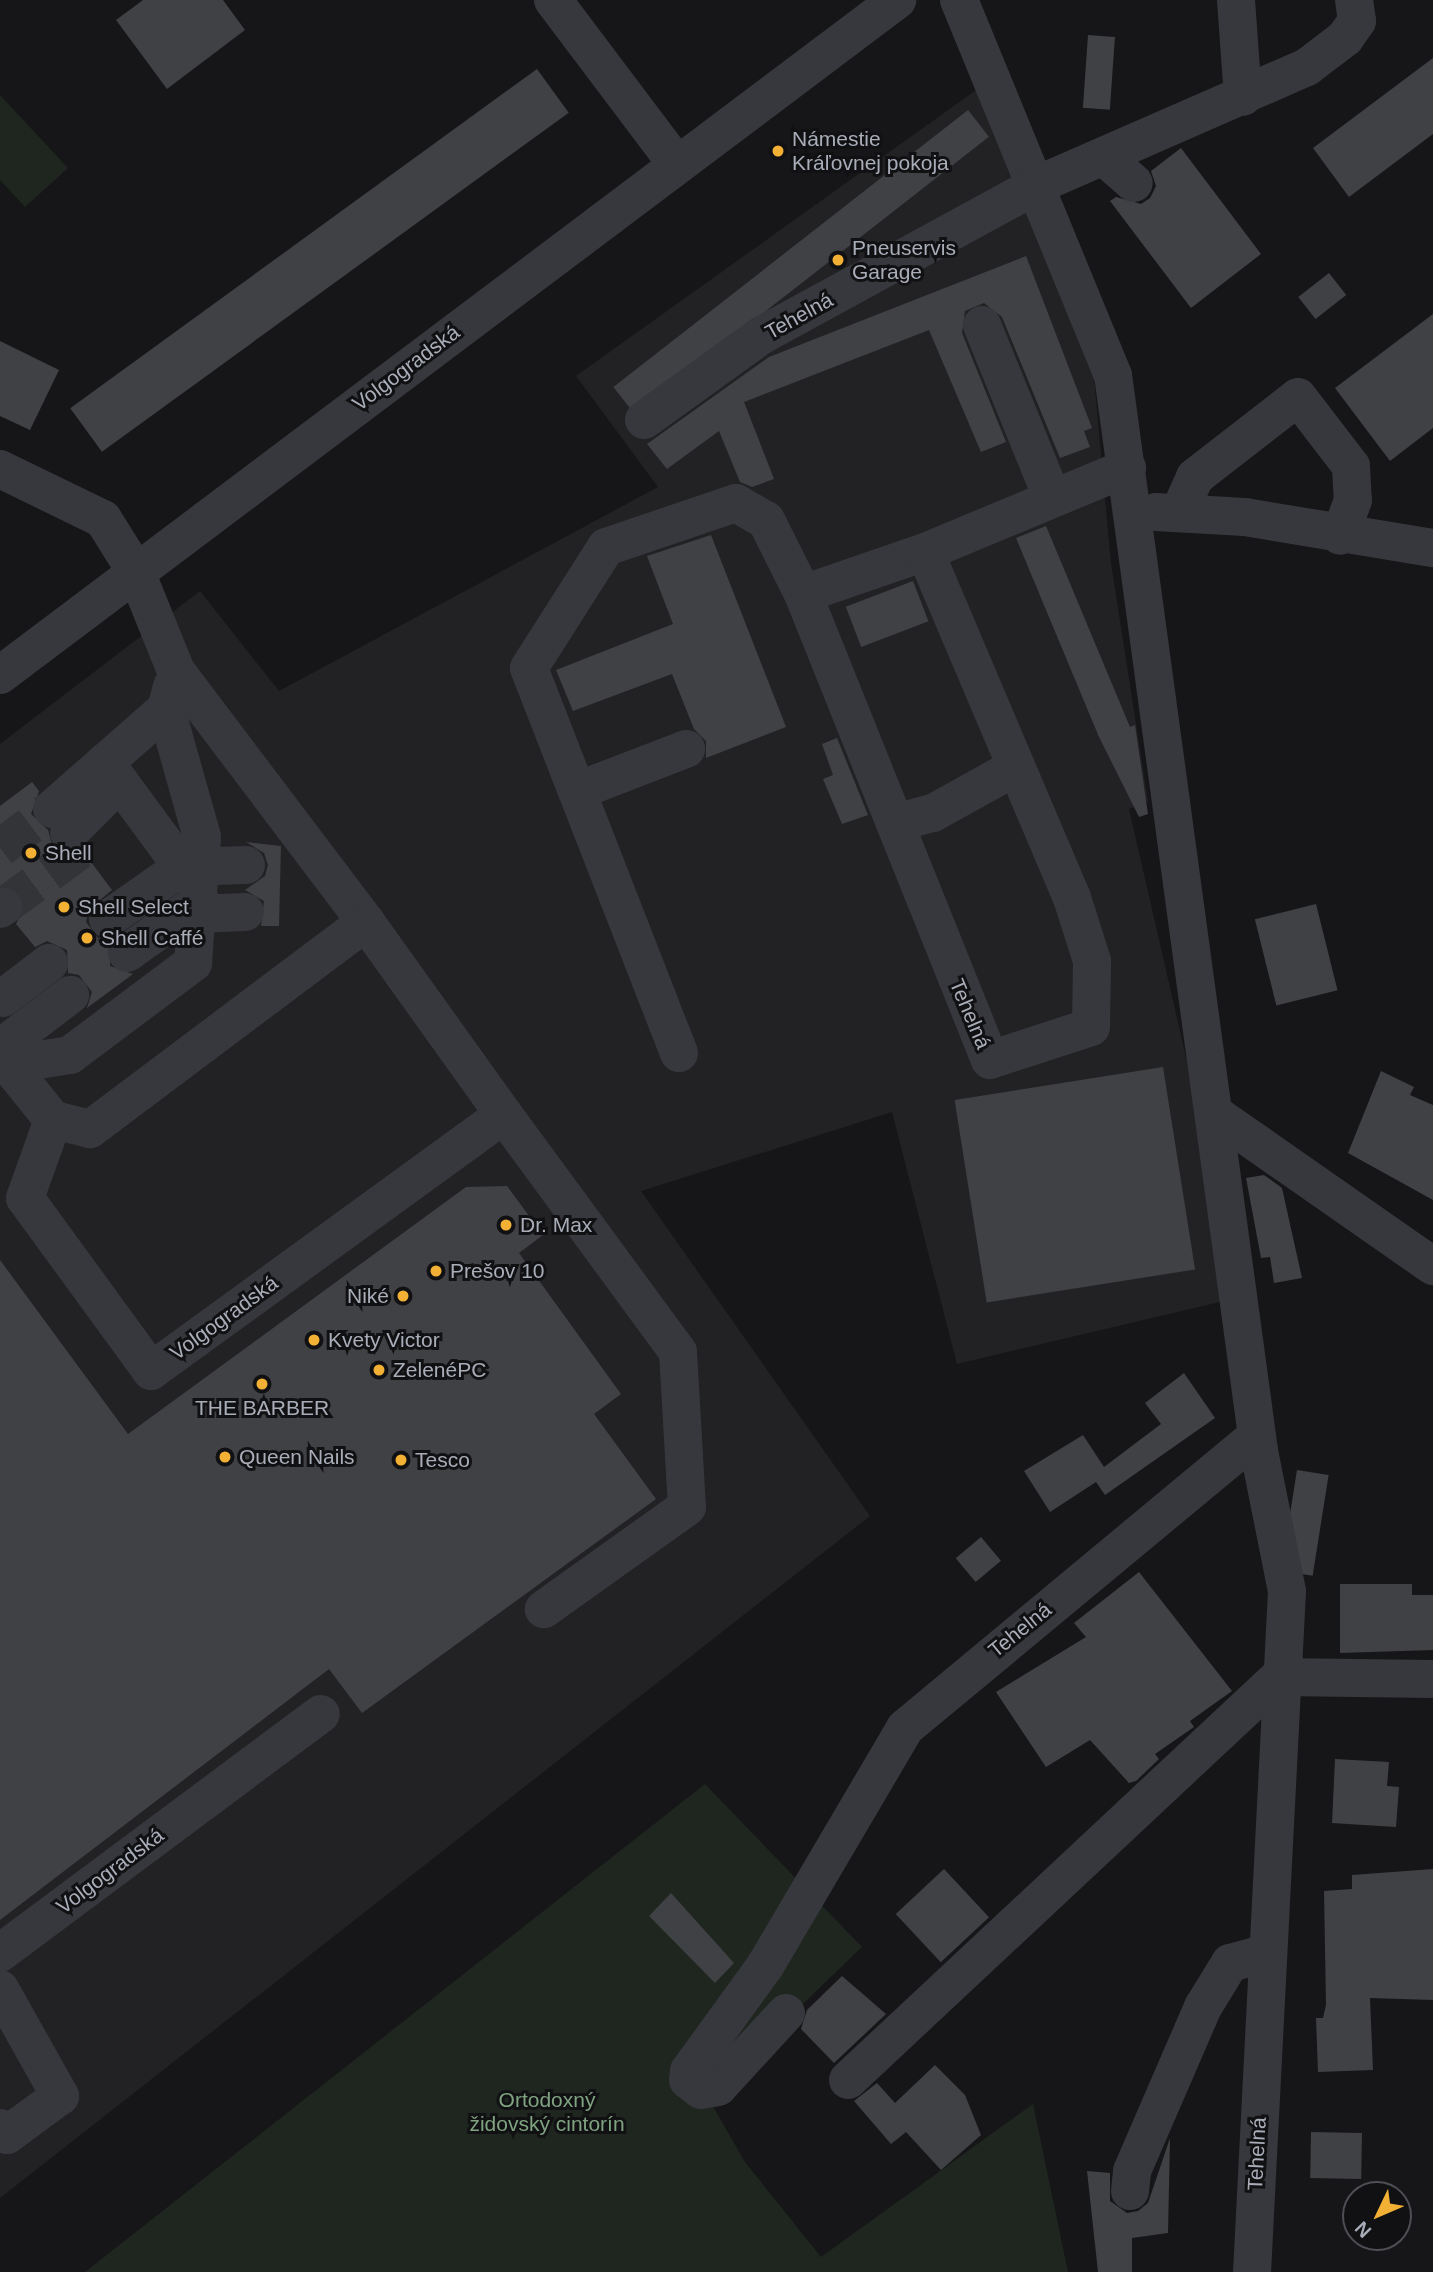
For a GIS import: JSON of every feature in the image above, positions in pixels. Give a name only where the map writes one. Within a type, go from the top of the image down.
[{"type":"street","points":[[553,0],[675,162]]},
{"type":"street","name":"Volgogradská","points":[[0,675],[675,162],[897,0]]},
{"type":"street","name":"Tehelná","points":[[959,0],[1113,375],[1257,1436],[1287,1591],[1279,1677],[1252,2272]]},
{"type":"street","points":[[1236,0],[1243,97]]},
{"type":"street","points":[[1037,185],[1105,158],[1307,67],[1345,38],[1357,21],[1354,0]]},
{"type":"street","points":[[1105,158],[1134,183]]},
{"type":"street","name":"Tehelná","points":[[644,419],[762,335],[1037,185]]},
{"type":"street","points":[[982,325],[1052,497]]},
{"type":"street","points":[[1179,513],[1195,477],[1298,397],[1351,466],[1353,500],[1340,536]]},
{"type":"street","points":[[803,594],[925,552],[1127,468]]},
{"type":"street","points":[[0,469],[103,519],[136,572],[176,671],[366,922],[678,1352],[687,1507],[544,1609]]},
{"type":"street","name":"Tehelná","points":[[577,791],[529,668],[606,547],[736,503],[766,520],[803,594],[990,1060],[1091,1027],[1092,961],[1016,767],[925,552]]},
{"type":"street","points":[[1133,511],[1245,517],[1340,536],[1433,548]]},
{"type":"street","points":[[68,830],[166,709],[176,671]]},
{"type":"street","points":[[6,1052],[71,1055],[193,963],[197,886],[166,709]]},
{"type":"street","points":[[679,1053],[577,791],[686,749]]},
{"type":"street","points":[[895,823],[933,813],[1016,767]]},
{"type":"street","points":[[111,779],[197,886]]},
{"type":"street","points":[[108,919],[197,886],[245,888],[197,886],[127,953]]},
{"type":"street","points":[[50,963],[1,996],[6,1052],[53,1120],[90,1129],[366,922]]},
{"type":"street","points":[[6,1052],[70,995]]},
{"type":"street","points":[[1215,1114],[1433,1266]]},
{"type":"street","name":"Volgogradská","points":[[53,1120],[13,1199],[151,1371],[504,1115]]},
{"type":"street","name":"Tehelná","points":[[786,2013],[718,2087],[701,2090],[688,2080],[825,1862],[905,1728],[1257,1436]]},
{"type":"street","points":[[848,2080],[1279,1677],[1433,1679]]},
{"type":"street","name":"Volgogradská","points":[[0,1953],[321,1714]]},
{"type":"street","points":[[1130,2191],[1132,2171],[1203,2007],[1230,1963],[1267,1953]]},
{"type":"street","points":[[0,1989],[60,2096],[7,2135],[0,2128]]},
{"type":"shaded area","points":[[979,88],[1093,367],[1111,563],[1148,801],[1129,809],[1241,1297],[957,1364],[892,1112],[641,1191],[870,1516],[0,2198],[0,744],[200,591],[279,691],[658,487],[576,376]]},
{"type":"green space","points":[[0,95],[68,168],[25,207],[0,180]]},
{"type":"green space","name":"Ortodoxný židovský cintorín","points":[[705,1784],[862,1947],[707,2096],[745,2162],[821,2257],[1033,2104],[1068,2272],[85,2272]]},
{"type":"building","points":[[143,0],[223,0],[245,30],[167,89],[116,20]]},
{"type":"building","points":[[1088,35],[1115,37],[1110,110],[1083,108]]},
{"type":"building","points":[[1433,58],[1433,134],[1349,197],[1313,148]]},
{"type":"building","points":[[537,69],[569,113],[102,452],[70,408]]},
{"type":"building","points":[[968,110],[989,137],[634,414],[613,387]]},
{"type":"building","points":[[1181,148],[1261,254],[1191,308],[1110,201],[1116,197],[1141,204],[1150,198],[1156,186],[1151,171]]},
{"type":"building","points":[[1026,256],[1092,428],[1084,431],[1090,447],[1060,458],[1002,317],[984,303],[965,311],[962,333],[1006,442],[981,452],[929,330],[744,402],[774,479],[752,487],[740,482],[719,431],[667,469],[647,444],[769,357]]},
{"type":"building","points":[[1329,273],[1346,295],[1316,319],[1298,297]]},
{"type":"building","points":[[1433,314],[1433,428],[1390,461],[1335,388]]},
{"type":"building","points":[[0,341],[59,370],[30,430],[0,416]]},
{"type":"building","points":[[1046,526],[1130,727],[1135,725],[1148,814],[1139,817],[1099,737],[1016,538]]},
{"type":"building","points":[[711,535],[786,727],[706,758],[706,741],[694,729],[672,674],[573,711],[556,670],[673,624],[647,556]]},
{"type":"building","points":[[913,581],[928,621],[861,647],[846,607]]},
{"type":"building","points":[[837,738],[868,815],[842,824],[823,779],[833,775],[822,744]]},
{"type":"building","points":[[32,782],[39,791],[31,814],[48,830],[53,848],[64,854],[82,850],[112,890],[89,909],[86,922],[98,938],[110,941],[110,966],[133,974],[87,1008],[92,992],[79,975],[68,973],[67,950],[47,941],[35,947],[16,924],[25,906],[22,895],[0,886],[0,806]]},
{"type":"building","points":[[246,842],[281,846],[279,926],[261,926],[264,901],[245,890],[265,876],[268,865],[264,853]]},
{"type":"building","points":[[1316,904],[1338,990],[1276,1006],[1255,919]]},
{"type":"building","points":[[1163,1067],[1195,1269],[987,1302],[955,1100]]},
{"type":"building","points":[[1381,1071],[1414,1087],[1410,1095],[1433,1105],[1433,1200],[1348,1153]]},
{"type":"building","points":[[1264,1175],[1282,1188],[1302,1278],[1274,1283],[1270,1257],[1261,1258],[1246,1178]]},
{"type":"building","points":[[507,1186],[543,1235],[519,1253],[621,1394],[594,1414],[656,1499],[362,1713],[329,1669],[0,1920],[0,1260],[128,1434],[466,1187]]},
{"type":"building","points":[[1184,1373],[1215,1418],[1105,1495],[1096,1482],[1050,1512],[1024,1471],[1083,1435],[1104,1467],[1161,1424],[1145,1403]]},
{"type":"building","points":[[1297,1470],[1329,1475],[1313,1576],[1281,1571]]},
{"type":"building","points":[[981,1537],[1001,1561],[976,1582],[956,1558]]},
{"type":"building","points":[[1139,1572],[1232,1691],[1190,1721],[1194,1727],[1155,1754],[1159,1759],[1136,1781],[1129,1783],[1090,1740],[1046,1767],[996,1692],[1086,1637],[1074,1623]]},
{"type":"building","points":[[1340,1584],[1412,1584],[1412,1595],[1433,1595],[1433,1650],[1340,1653]]},
{"type":"building","points":[[1335,1759],[1389,1762],[1387,1786],[1399,1787],[1396,1827],[1332,1823]]},
{"type":"building","points":[[944,1869],[989,1917],[941,1962],[896,1914]]},
{"type":"building","points":[[1433,1869],[1433,2000],[1370,1998],[1373,2070],[1318,2072],[1316,2018],[1323,2018],[1326,2005],[1324,1891],[1352,1889],[1352,1875]]},
{"type":"building","points":[[671,1893],[734,1963],[715,1983],[649,1916]]},
{"type":"building","points":[[842,1976],[886,2014],[834,2063],[801,2029],[807,2010]]},
{"type":"building","points":[[935,2065],[965,2095],[981,2135],[941,2170],[906,2132],[891,2144],[854,2101],[877,2083],[895,2103]]},
{"type":"building","points":[[1311,2132],[1362,2133],[1361,2179],[1310,2178]]},
{"type":"building","points":[[1170,2138],[1168,2233],[1132,2238],[1132,2272],[1098,2272],[1087,2171],[1110,2173],[1110,2201],[1127,2213],[1138,2211],[1148,2203]]},
{"type":"tunnel","points":[[0,848],[52,809]]},
{"type":"tunnel","points":[[3,907],[82,849]]},
{"type":"place","name":"Námestie Kráľovnej pokoja","points":[[778,151]]},
{"type":"place","name":"Pneuservis Garage","points":[[838,260]]},
{"type":"place","name":"Shell","points":[[31,853]]},
{"type":"place","name":"Shell Select","points":[[64,907]]},
{"type":"place","name":"Shell Caffé","points":[[87,938]]},
{"type":"place","name":"Dr. Max","points":[[506,1225]]},
{"type":"place","name":"Prešov 10","points":[[436,1271]]},
{"type":"place","name":"Niké","points":[[403,1296]]},
{"type":"place","name":"Kvety Victor","points":[[314,1340]]},
{"type":"place","name":"ZelenéPC","points":[[379,1370]]},
{"type":"place","name":"THE BARBER","points":[[262,1384]]},
{"type":"place","name":"Queen Nails","points":[[225,1457]]},
{"type":"place","name":"Tesco","points":[[401,1460]]}]
